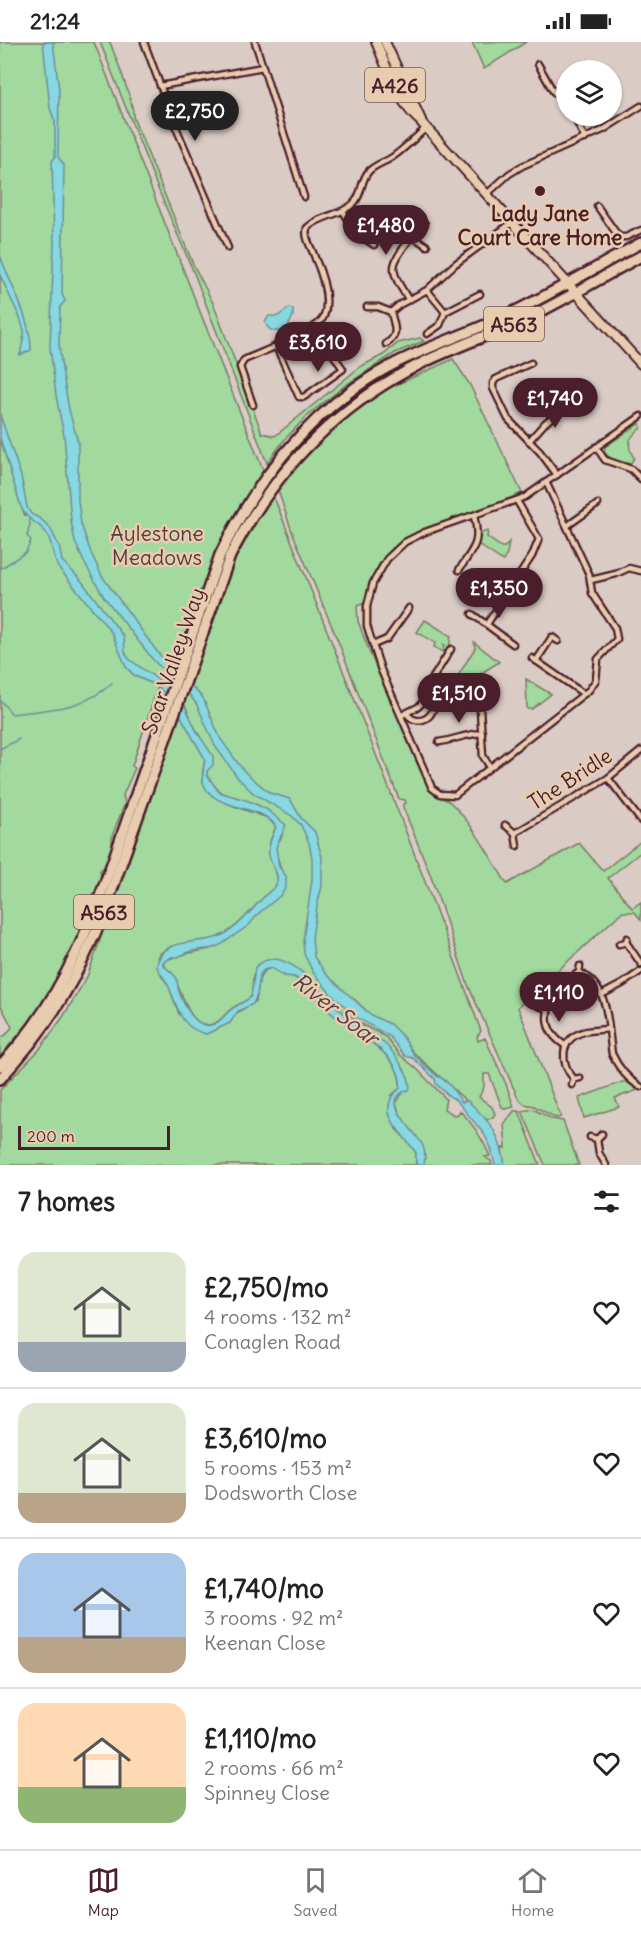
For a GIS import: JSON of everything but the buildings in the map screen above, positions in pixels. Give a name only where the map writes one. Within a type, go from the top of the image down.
[{"type":"highway","name":"A563","points":[[568,282],[641,243]]},
{"type":"highway","name":"A563","points":[[577,292],[641,256]]},
{"type":"highway","name":"Soar Valley Way","points":[[186,668],[220,555],[237,521],[275,465],[331,406],[368,380],[412,356],[502,317],[568,282]]},
{"type":"highway","name":"Soar Valley Way","points":[[0,1066],[44,1012],[76,955],[230,556],[264,497],[281,475],[325,429],[393,379],[432,358],[527,318],[577,292]]},
{"type":"highway","name":"Soar Valley Way","points":[[0,1079],[46,1025],[85,958],[106,907],[166,723]]},
{"type":"main road","name":"A426","points":[[376,42],[394,83],[424,125],[641,364]]},
{"type":"main road","name":"A426","points":[[384,42],[413,110]]},
{"type":"street","points":[[144,42],[175,125],[228,248]]},
{"type":"street","points":[[255,42],[304,197]]},
{"type":"street","points":[[538,64],[556,94]]},
{"type":"street","points":[[160,86],[263,67]]},
{"type":"street","points":[[487,194],[509,174],[522,166],[585,138],[641,106]]},
{"type":"street","points":[[253,405],[240,367],[244,360],[315,328],[324,317],[324,287],[316,259],[306,238],[306,230],[314,222],[343,211],[357,200],[370,170],[394,156],[424,125]]},
{"type":"street","points":[[579,126],[585,138]]},
{"type":"street","points":[[597,206],[619,237],[626,237],[641,230]]},
{"type":"street","points":[[602,213],[608,208]]},
{"type":"street","points":[[343,211],[357,233],[374,245]]},
{"type":"street","points":[[391,312],[408,299],[427,290],[455,264],[513,222]]},
{"type":"street","points":[[408,299],[398,282],[394,268],[397,258],[412,236],[425,224]]},
{"type":"street","points":[[412,236],[427,246]]},
{"type":"street","points":[[427,290],[445,312]]},
{"type":"street","points":[[427,333],[442,322],[445,312],[480,294]]},
{"type":"street","points":[[367,307],[391,312]]},
{"type":"street","points":[[386,344],[395,336],[396,330],[391,312]]},
{"type":"street","points":[[276,346],[299,397],[304,397],[343,369],[315,328]]},
{"type":"street","points":[[531,363],[496,379],[493,383],[494,391],[508,419],[540,452],[557,475]]},
{"type":"street","points":[[529,441],[545,423],[568,404]]},
{"type":"street","points":[[546,482],[591,580],[592,593],[611,620],[617,634],[614,644],[600,657],[597,663],[596,680],[584,694],[455,795],[440,794],[436,792],[422,765],[404,714],[381,670],[367,627],[367,606],[373,583],[387,559],[401,545],[415,536],[517,501],[641,416]]},
{"type":"street","points":[[596,447],[605,460],[631,468],[641,479]]},
{"type":"street","points":[[487,624],[532,556],[538,539],[517,501]]},
{"type":"street","points":[[567,526],[598,504]]},
{"type":"street","points":[[459,570],[476,543],[478,532],[474,516]]},
{"type":"street","points":[[591,580],[609,577],[629,568],[641,571]]},
{"type":"street","points":[[373,645],[387,639],[409,608]]},
{"type":"street","points":[[472,614],[513,644]]},
{"type":"street","points":[[558,641],[552,637],[534,660],[584,694]]},
{"type":"street","points":[[404,714],[423,702],[426,689],[451,649]]},
{"type":"street","points":[[478,694],[484,758],[490,767]]},
{"type":"street","points":[[404,714],[415,720],[428,718],[434,706],[430,702],[423,702]]},
{"type":"street","points":[[440,742],[463,735],[482,733]]},
{"type":"street","name":"The Bridle","points":[[515,833],[608,778],[641,750]]},
{"type":"street","points":[[608,778],[641,821]]},
{"type":"street","points":[[505,825],[515,833],[517,846]]},
{"type":"street","points":[[619,944],[627,940],[641,964]]},
{"type":"street","points":[[580,966],[577,974],[593,981],[603,994],[612,1054],[620,1070],[641,1087]]},
{"type":"street","points":[[603,994],[641,971]]},
{"type":"street","points":[[551,1001],[546,1020],[550,1031],[566,1046]]},
{"type":"street","points":[[539,1006],[548,1009]]},
{"type":"street","points":[[575,1081],[563,1059],[566,1046],[577,1035],[585,1031],[608,1029]]},
{"type":"street","points":[[597,1139],[602,1134]]},
{"type":"street","points":[[590,1137],[597,1139]]},
{"type":"street","points":[[597,1139],[599,1154],[606,1165]]},
{"type":"green space","name":"Aylestone Meadows","points":[[0,42],[94,42],[435,907],[481,1031],[477,1037],[478,1041],[485,1038],[514,1107],[506,1109],[502,1107],[489,1074],[484,1074],[484,1087],[479,1097],[492,1107],[495,1114],[487,1120],[412,1051],[403,1037],[371,1015],[354,999],[344,1010],[360,1023],[386,1037],[399,1054],[446,1099],[444,1109],[454,1115],[460,1111],[465,1116],[481,1137],[490,1156],[485,1157],[491,1161],[492,1165],[424,1165],[424,1155],[418,1139],[403,1120],[396,1103],[404,1091],[408,1077],[356,1023],[275,960],[253,975],[252,996],[231,1009],[219,1021],[205,1025],[193,1018],[176,982],[163,962],[217,946],[279,896],[281,869],[276,846],[282,836],[280,820],[222,794],[207,776],[203,742],[183,700],[128,669],[135,676],[158,686],[132,766],[135,768],[123,795],[125,803],[112,836],[112,848],[104,867],[100,870],[101,877],[97,892],[60,978],[42,1007],[7,1048],[8,1052],[0,1060],[0,1038],[6,1035],[12,1027],[0,1004],[0,438],[25,516],[0,428]]},
{"type":"green space","points":[[100,42],[110,42],[128,93],[133,117],[193,264],[213,303],[262,433],[275,436],[360,367],[383,355],[398,343],[420,338],[424,341],[395,353],[344,386],[308,415],[285,439],[267,463],[194,273]]},
{"type":"green space","points":[[472,42],[526,42],[484,69]]},
{"type":"green space","points":[[453,359],[470,385],[522,493],[424,529],[397,544],[377,567],[365,603],[357,606],[358,621],[428,788],[448,801],[467,821],[507,884],[579,843],[603,871],[641,841],[641,852],[608,878],[632,908],[641,902],[641,920],[635,912],[622,912],[518,1007],[561,1117],[556,1118],[534,1106],[524,1104],[518,1098],[468,985],[430,874],[403,807],[405,800],[399,799],[338,641],[291,529],[278,490],[283,481],[314,448],[366,403],[389,387]]},
{"type":"green space","points":[[640,423],[641,428],[633,435],[629,445],[634,458],[631,463],[616,461],[604,452],[605,447]]},
{"type":"green space","points":[[488,531],[487,537],[501,547],[505,547],[509,542],[503,561],[476,543],[478,534]]},
{"type":"green space","points":[[425,620],[451,636],[449,648],[443,645],[444,653],[434,647],[435,643],[417,632]]},
{"type":"green space","points":[[474,642],[499,662],[480,674],[480,678],[460,678],[459,674],[475,648]]},
{"type":"green space","points":[[526,679],[551,694],[532,709],[527,709]]},
{"type":"green space","points":[[180,715],[205,759],[202,779],[207,789],[231,805],[268,818],[276,827],[269,850],[278,881],[275,887],[235,927],[219,937],[179,944],[164,950],[158,956],[162,977],[168,984],[179,1014],[206,1034],[230,1023],[235,1014],[256,1001],[260,977],[266,970],[271,968],[285,976],[294,977],[329,1011],[376,1046],[394,1066],[399,1076],[400,1088],[392,1095],[389,1106],[396,1129],[416,1153],[416,1165],[0,1165],[0,1090],[39,1050],[63,1017],[87,977]]},
{"type":"green space","points":[[625,1081],[638,1090],[615,1098],[619,1107],[584,1118],[579,1098]]},
{"type":"green space","points":[[533,1109],[552,1119],[563,1121],[579,1165],[545,1165],[522,1111]]},
{"type":"green space","points":[[514,1111],[519,1111],[540,1165],[503,1165],[502,1148],[506,1148],[504,1124]]},
{"type":"water","points":[[43,42],[53,42],[59,90],[58,157],[64,165],[62,294],[65,301],[60,307],[59,345],[69,410],[78,442],[78,500],[81,524],[91,553],[102,576],[158,653],[203,698],[220,738],[237,762],[246,773],[270,793],[290,799],[301,818],[315,832],[322,857],[322,886],[312,938],[314,957],[326,974],[371,1015],[390,1024],[403,1037],[415,1056],[449,1084],[462,1102],[468,1101],[483,1116],[497,1136],[505,1165],[495,1165],[491,1148],[484,1134],[457,1101],[436,1084],[435,1079],[413,1058],[405,1056],[389,1036],[359,1019],[331,994],[313,972],[304,954],[303,940],[312,880],[312,858],[309,843],[301,825],[292,816],[253,793],[238,778],[215,746],[197,705],[189,694],[154,661],[104,597],[75,542],[71,521],[64,435],[50,347],[54,243],[52,161],[55,157],[55,122],[50,108]]},
{"type":"water","points":[[0,255],[28,326],[31,350],[20,355],[24,330],[0,275]]},
{"type":"water","points":[[289,308],[293,309],[293,316],[287,329],[277,331],[269,329],[265,322],[269,316],[278,316]]},
{"type":"water","name":"River Soar","points":[[0,415],[21,476],[27,507],[31,514],[41,519],[50,528],[59,546],[62,561],[80,579],[124,637],[125,652],[129,659],[163,681],[183,702],[197,732],[213,756],[213,765],[207,771],[207,775],[219,792],[266,809],[286,825],[276,847],[279,867],[286,876],[286,887],[281,895],[259,913],[249,925],[222,944],[214,948],[191,951],[163,962],[163,965],[177,979],[186,1008],[201,1024],[214,1024],[251,997],[255,967],[258,965],[267,960],[276,959],[298,969],[340,1010],[384,1043],[402,1065],[410,1085],[409,1090],[400,1094],[396,1101],[397,1108],[423,1146],[424,1165],[416,1165],[416,1153],[389,1114],[392,1097],[400,1088],[399,1076],[394,1066],[376,1046],[324,1007],[295,977],[285,976],[271,968],[264,970],[260,974],[257,995],[253,1004],[238,1011],[230,1023],[206,1034],[189,1026],[180,1014],[167,983],[157,967],[159,957],[172,946],[210,939],[227,933],[275,887],[277,875],[269,851],[276,827],[260,814],[226,803],[208,792],[203,782],[205,759],[180,715],[158,686],[135,676],[126,667],[112,633],[58,567],[47,534],[30,519],[21,507],[0,438]]},
{"type":"waterway","points":[[0,569],[26,552],[31,540],[27,536],[29,519]]},
{"type":"waterway","points":[[0,700],[12,714],[52,709],[90,699],[112,683]]},
{"type":"waterway","points":[[0,749],[19,739]]},
{"type":"place","name":"Lady Jane Court Care Home","points":[[540,191]]}]
